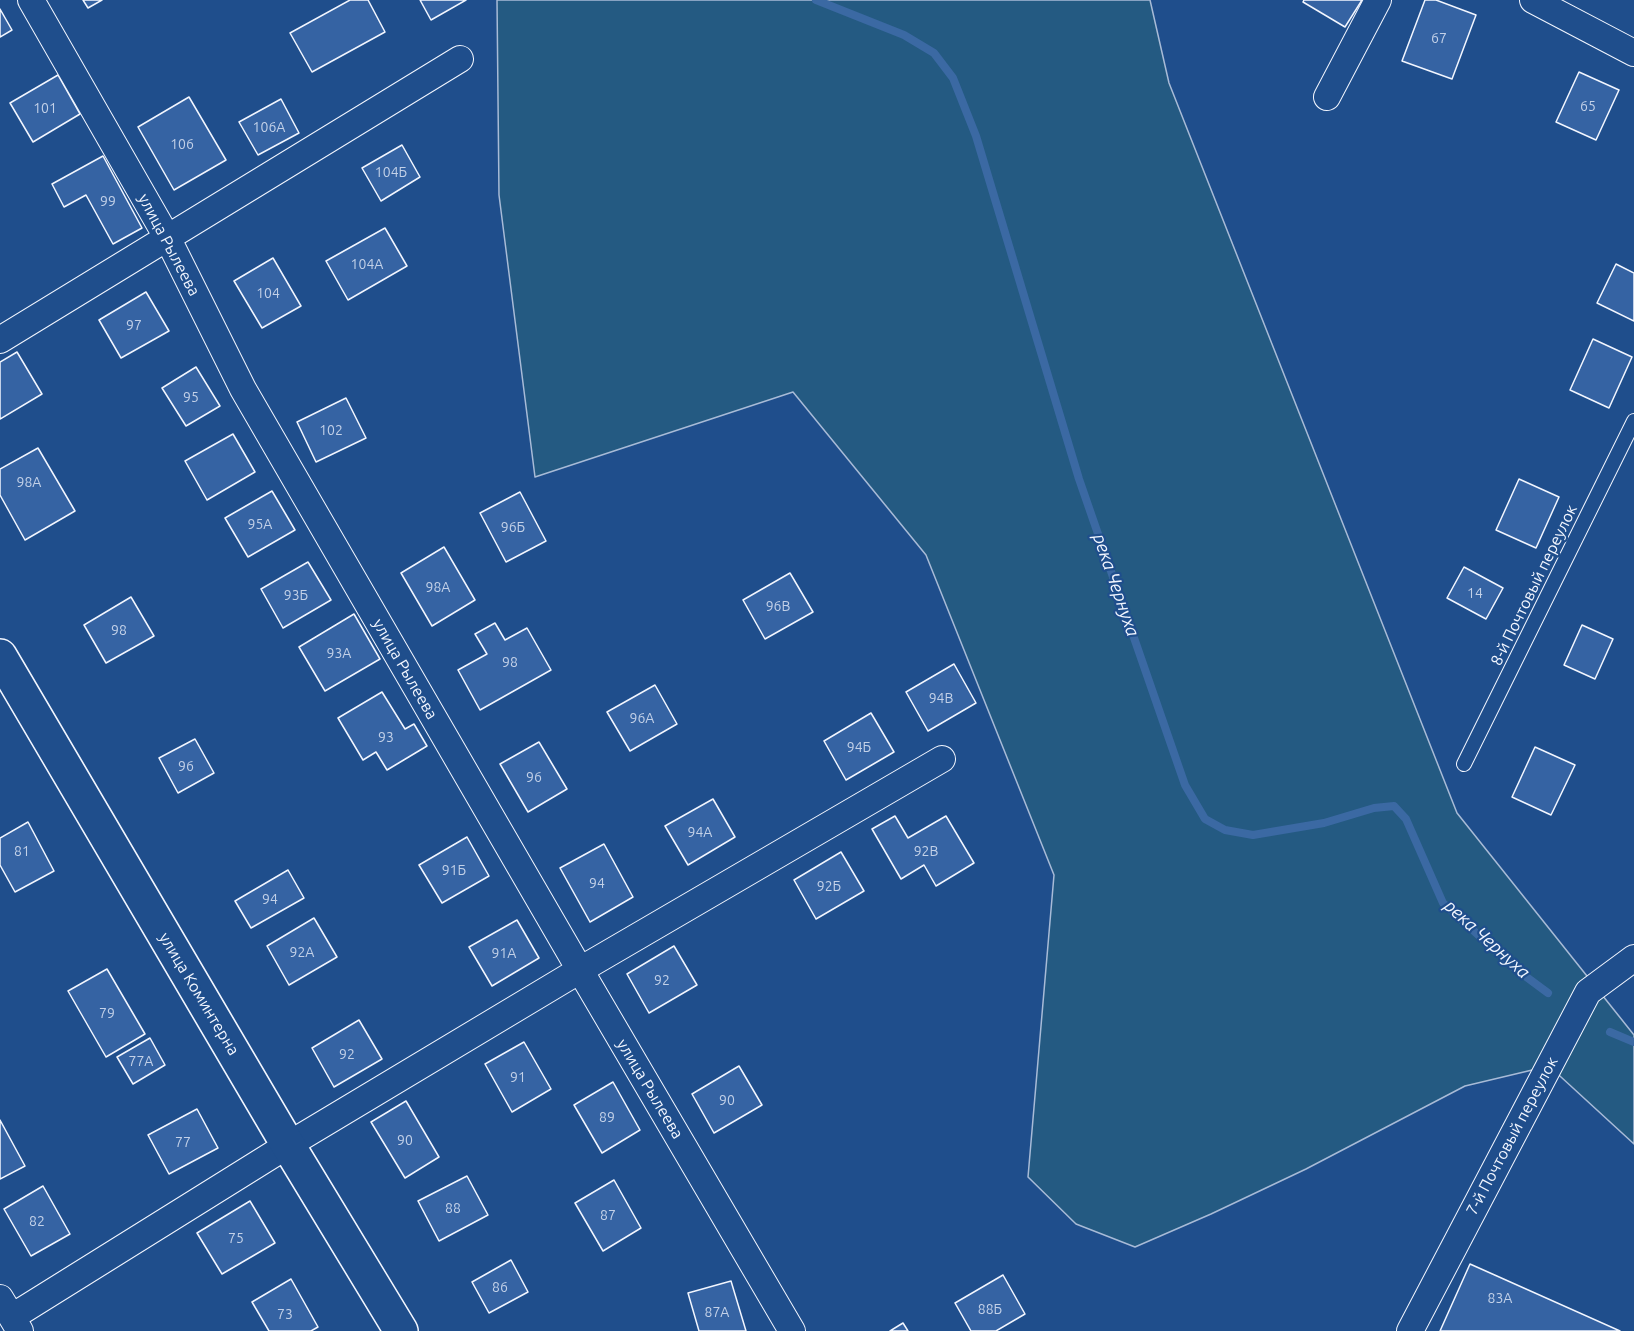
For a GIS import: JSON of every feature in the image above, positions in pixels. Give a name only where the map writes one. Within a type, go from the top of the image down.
[{"type":"street","name":"улица Рылеева","points":[[31,0],[168,239],[243,389],[792,1331]]},
{"type":"street","points":[[1327,97],[1378,0]]},
{"type":"street","points":[[1533,0],[1634,53]]},
{"type":"street","points":[[0,340],[460,59]]},
{"type":"street","name":"улица Коминтерна","points":[[0,656],[288,1145],[401,1331]]},
{"type":"street","points":[[7,1308],[942,759]]},
{"type":"street","name":"7-й Почтовый переулок","points":[[1410,1331],[1588,992],[1634,958]]},
{"type":"lane","name":"8-й Почтовый переулок","points":[[1464,764],[1634,421]]},
{"type":"shaded area","points":[[497,0],[1150,0],[1169,83],[1457,813],[1634,1035],[1634,1144],[1549,1066],[1465,1086],[1306,1169],[1135,1247],[1076,1224],[1028,1177],[1054,875],[926,555],[793,392],[535,477],[499,195]]},
{"type":"building","points":[[83,0],[102,0],[88,8]]},
{"type":"building","points":[[350,0],[368,0],[385,32],[312,72],[290,33]]},
{"type":"building","points":[[420,0],[466,0],[431,20]]},
{"type":"building","points":[[1304,0],[1362,0],[1345,27],[1303,2]]},
{"type":"building","points":[[1425,0],[1436,0],[1476,15],[1452,79],[1402,61]]},
{"type":"building","points":[[0,9],[12,30],[0,37]]},
{"type":"building","points":[[1579,72],[1619,90],[1596,140],[1556,122]]},
{"type":"building","points":[[58,75],[80,114],[33,142],[10,103]]},
{"type":"building","points":[[189,97],[226,160],[174,190],[138,127]]},
{"type":"building","points":[[281,99],[299,133],[258,155],[239,122]]},
{"type":"building","points":[[402,145],[420,177],[381,201],[362,168]]},
{"type":"building","points":[[103,156],[142,228],[113,244],[86,195],[64,207],[52,184]]},
{"type":"building","points":[[385,228],[407,266],[348,300],[326,261]]},
{"type":"building","points":[[273,258],[301,306],[262,328],[234,281]]},
{"type":"building","points":[[1616,264],[1634,273],[1634,321],[1597,303]]},
{"type":"building","points":[[146,292],[169,331],[121,358],[99,320]]},
{"type":"building","points":[[1593,339],[1632,357],[1609,408],[1570,390]]},
{"type":"building","points":[[17,352],[42,394],[0,419],[0,362]]},
{"type":"building","points":[[196,367],[220,406],[186,426],[162,388]]},
{"type":"building","points":[[346,398],[366,438],[316,462],[297,422]]},
{"type":"building","points":[[233,434],[255,472],[207,500],[185,461]]},
{"type":"building","points":[[38,448],[75,511],[25,540],[0,495],[0,469]]},
{"type":"building","points":[[1519,479],[1559,497],[1536,548],[1496,530]]},
{"type":"building","points":[[272,491],[295,530],[248,557],[225,518]]},
{"type":"building","points":[[520,492],[546,541],[506,562],[480,513]]},
{"type":"building","points":[[444,547],[475,600],[432,626],[401,573]]},
{"type":"building","points":[[308,562],[331,600],[283,628],[261,589]]},
{"type":"building","points":[[1464,567],[1503,588],[1486,619],[1447,598]]},
{"type":"building","points":[[790,573],[813,612],[765,639],[743,600]]},
{"type":"building","points":[[131,597],[154,636],[106,663],[84,625]]},
{"type":"building","points":[[354,614],[380,659],[325,691],[299,647]]},
{"type":"building","points":[[495,623],[505,640],[527,628],[551,670],[480,710],[458,670],[487,654],[475,634]]},
{"type":"building","points":[[1582,625],[1613,639],[1595,679],[1564,665]]},
{"type":"building","points":[[954,664],[976,703],[928,731],[906,692]]},
{"type":"building","points":[[655,685],[677,724],[630,751],[607,712]]},
{"type":"building","points":[[382,692],[405,729],[414,724],[427,746],[387,770],[376,752],[363,760],[338,718]]},
{"type":"building","points":[[871,713],[894,752],[846,780],[824,741]]},
{"type":"building","points":[[195,739],[214,773],[178,793],[159,758]]},
{"type":"building","points":[[539,742],[567,789],[528,812],[500,764]]},
{"type":"building","points":[[1535,747],[1575,765],[1551,815],[1512,797]]},
{"type":"building","points":[[713,799],[735,837],[688,865],[665,826]]},
{"type":"building","points":[[895,816],[908,838],[946,816],[974,863],[936,886],[924,865],[901,879],[872,829]]},
{"type":"building","points":[[28,822],[54,871],[15,892],[0,865],[0,838]]},
{"type":"building","points":[[467,837],[489,876],[442,903],[419,865]]},
{"type":"building","points":[[604,844],[633,897],[590,922],[560,868]]},
{"type":"building","points":[[841,852],[864,891],[816,919],[794,880]]},
{"type":"building","points":[[288,870],[304,898],[251,928],[235,901]]},
{"type":"building","points":[[314,918],[337,957],[289,985],[267,946]]},
{"type":"building","points":[[517,920],[539,958],[492,986],[469,947]]},
{"type":"building","points":[[674,946],[697,985],[649,1013],[627,974]]},
{"type":"building","points":[[107,969],[145,1034],[106,1057],[68,991]]},
{"type":"building","points":[[359,1020],[382,1059],[334,1087],[312,1048]]},
{"type":"building","points":[[150,1038],[165,1065],[133,1084],[117,1057]]},
{"type":"building","points":[[524,1042],[551,1089],[512,1112],[485,1064]]},
{"type":"building","points":[[739,1066],[762,1105],[714,1133],[692,1094]]},
{"type":"building","points":[[613,1082],[640,1130],[602,1153],[574,1105]]},
{"type":"building","points":[[406,1101],[439,1157],[405,1178],[371,1122]]},
{"type":"building","points":[[197,1109],[218,1148],[169,1174],[148,1135]]},
{"type":"building","points":[[0,1120],[25,1166],[0,1179]]},
{"type":"building","points":[[467,1176],[488,1215],[439,1241],[418,1201]]},
{"type":"building","points":[[614,1180],[641,1228],[603,1251],[575,1203]]},
{"type":"building","points":[[43,1186],[70,1234],[31,1256],[4,1209]]},
{"type":"building","points":[[250,1201],[275,1243],[222,1274],[197,1233]]},
{"type":"building","points":[[511,1260],[528,1292],[489,1313],[472,1282]]},
{"type":"building","points":[[1470,1264],[1620,1331],[1440,1331]]},
{"type":"building","points":[[1003,1275],[1025,1314],[996,1331],[971,1331],[955,1303]]},
{"type":"building","points":[[291,1279],[318,1327],[311,1331],[269,1331],[252,1302]]},
{"type":"building","points":[[731,1281],[746,1331],[699,1331],[688,1293]]},
{"type":"building","points":[[903,1323],[908,1331],[890,1331]]},
{"type":"waterway","name":"река Чернуха","points":[[816,0],[904,35],[934,53],[953,78],[976,136],[1079,479],[1185,785],[1205,819],[1225,830],[1253,835],[1324,823],[1374,808],[1394,806],[1406,819],[1443,903],[1517,970],[1548,993]]},
{"type":"waterway","name":"река Чернуха","points":[[1610,1032],[1634,1042]]}]
